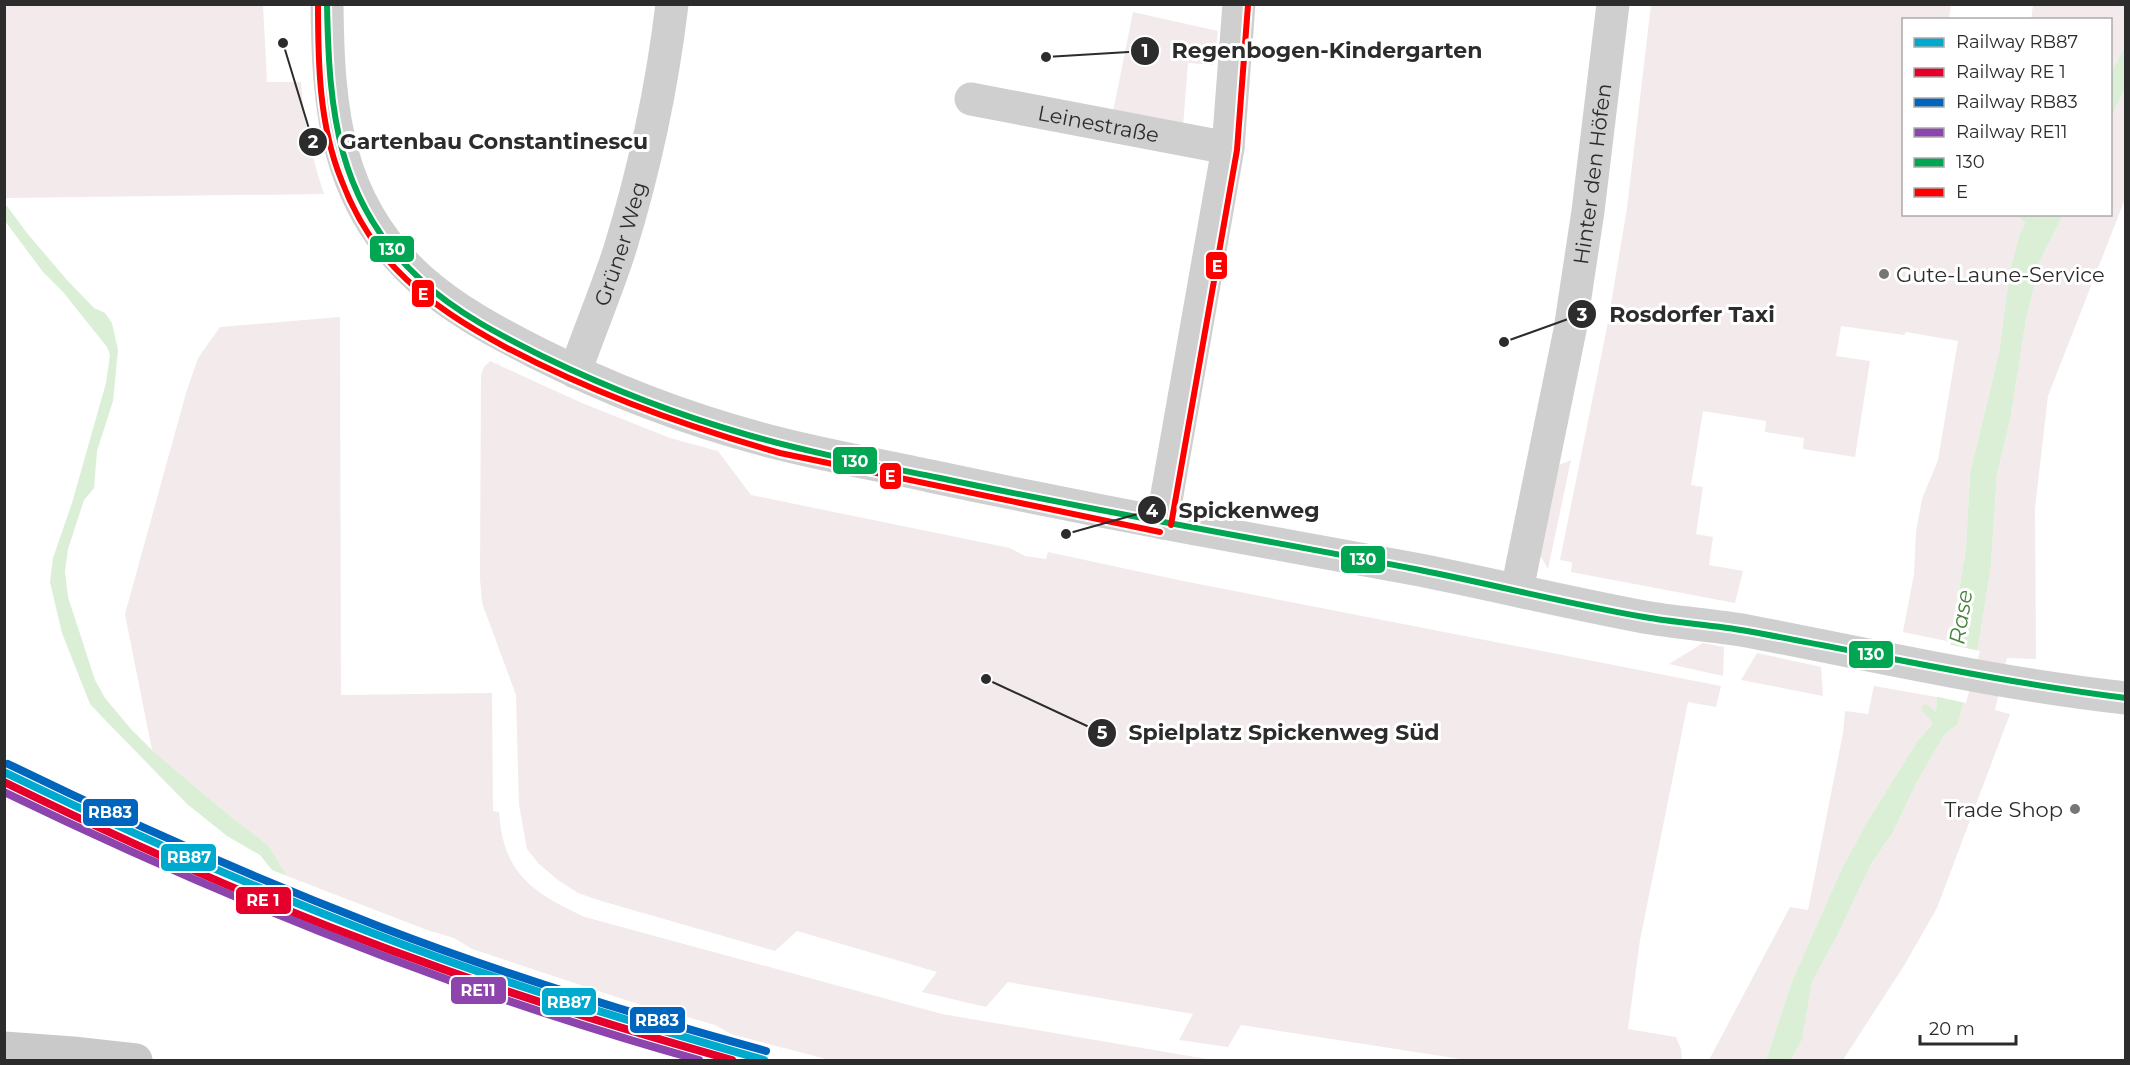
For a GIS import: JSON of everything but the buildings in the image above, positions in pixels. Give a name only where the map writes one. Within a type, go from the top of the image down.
[{"type":"main road","points":[[4,1048],[136,1060]]},
{"type":"street","points":[[327,4],[328,66],[332,109],[340,149],[367,214],[389,247],[416,276],[484,326],[575,372],[665,409],[782,444],[1162,523],[1415,569],[1648,618],[1746,631],[2005,682],[2126,698]]},
{"type":"street","name":"Grüner Weg","points":[[575,372],[619,252],[640,176],[658,93],[672,4]]},
{"type":"street","points":[[1162,523],[1228,148],[1239,4]]},
{"type":"street","name":"Hinter den Höfen","points":[[1517,590],[1570,330],[1588,211],[1613,4]]},
{"type":"street","name":"Leinestraße","points":[[971,99],[1228,148]]},
{"type":"shaded area","points":[[4,5],[263,5],[267,82],[301,82],[309,139],[324,194],[5,198]]},
{"type":"shaded area","points":[[1651,5],[1951,5],[1949,18],[1902,18],[1902,216],[2029,216],[2020,233],[2010,269],[1999,353],[1970,473],[1966,547],[1951,642],[1903,632],[1914,574],[1916,532],[1922,499],[1938,460],[1958,341],[1906,332],[1904,335],[1841,326],[1836,356],[1870,361],[1855,457],[1803,449],[1804,438],[1765,432],[1766,421],[1703,411],[1691,485],[1703,487],[1696,534],[1713,537],[1709,565],[1743,571],[1735,603],[1571,572],[1572,562],[1560,560],[1608,322],[1627,208]]},
{"type":"shaded area","points":[[2033,5],[2125,5],[2125,46],[2112,71],[2112,18],[2031,18]]},
{"type":"shaded area","points":[[1133,12],[1218,31],[1214,65],[1188,63],[1183,127],[1113,112]]},
{"type":"shaded area","points":[[2125,88],[2125,199],[2048,396],[2035,508],[2036,659],[2007,658],[1995,710],[2010,714],[1937,908],[1905,964],[1843,1060],[1791,1060],[1802,1040],[1812,982],[1871,864],[1892,834],[1917,782],[1944,735],[1958,724],[1978,648],[1991,566],[1997,474],[2010,421],[2026,320],[2040,261],[2062,216],[2112,216],[2112,116]]},
{"type":"shaded area","points":[[340,317],[341,695],[492,693],[493,811],[499,812],[507,851],[514,866],[536,889],[585,917],[942,1014],[1213,1060],[830,1060],[731,1034],[715,1025],[659,1011],[472,949],[454,938],[427,930],[287,876],[268,845],[152,750],[125,614],[186,393],[198,358],[220,327]]},
{"type":"shaded area","points":[[490,361],[582,403],[670,438],[718,451],[751,495],[1010,548],[1025,556],[1046,559],[1048,552],[1183,581],[1721,686],[1716,707],[1688,702],[1640,940],[1628,1029],[1676,1037],[1681,1049],[1682,1060],[1467,1060],[1241,1025],[1228,1047],[1179,1040],[1193,1014],[1008,982],[986,1007],[922,992],[937,972],[797,931],[775,951],[578,893],[539,864],[527,849],[519,805],[516,695],[482,603],[480,579],[481,375],[484,367]]},
{"type":"shaded area","points":[[1571,460],[1548,569],[1541,557],[1541,546],[1557,466]]},
{"type":"shaded area","points":[[1703,643],[1724,647],[1723,676],[1669,664]]},
{"type":"shaded area","points":[[1757,653],[1821,667],[1823,696],[1741,680]]},
{"type":"shaded area","points":[[1874,686],[1937,697],[1936,711],[1931,726],[1918,740],[1867,822],[1841,870],[1792,981],[1766,1060],[1709,1060],[1790,907],[1808,910],[1843,733],[1845,711],[1868,714]]},
{"type":"water","points":[[2125,46],[2125,88],[2112,116],[2112,71]]},
{"type":"water","points":[[4,202],[67,280],[94,308],[105,313],[112,323],[118,350],[113,401],[97,451],[94,488],[84,500],[68,549],[65,571],[68,597],[95,680],[105,698],[131,729],[152,750],[268,845],[287,876],[272,870],[260,855],[227,836],[187,804],[90,704],[62,633],[50,582],[53,558],[72,503],[106,383],[110,355],[107,347],[63,292],[43,272],[5,221]]},
{"type":"water","name":"Rase","points":[[2029,216],[2062,216],[2040,261],[2026,320],[2010,421],[1997,474],[1991,566],[1978,648],[1958,724],[1944,735],[1917,782],[1892,834],[1871,864],[1812,982],[1802,1040],[1791,1060],[1766,1060],[1792,981],[1841,870],[1867,822],[1918,740],[1931,726],[1936,711],[1937,697],[1951,642],[1966,547],[1970,473],[1999,353],[2010,269],[2020,233]]},
{"type":"pier","points":[[1947,644],[1980,651],[1966,703],[1934,696]]},
{"type":"waterway","points":[[2025,216],[2035,227]]},
{"type":"waterway","points":[[1926,709],[1939,722]]},
{"type":"rail line","name":"RB83","points":[[8,764],[191,849],[378,926],[570,993],[766,1051]]},
{"type":"rail line","name":"RB87","points":[[4,772],[188,857],[375,934],[568,1002],[764,1060]]},
{"type":"rail line","name":"RE11","points":[[4,792],[174,870],[346,942],[521,1005],[699,1060]]},
{"type":"transit line","name":"E","points":[[318,4],[319,71],[324,115],[334,158],[351,203],[371,237],[395,268],[434,303],[463,323],[509,349],[575,381],[676,421],[745,443],[780,453],[1160,532]]},
{"type":"transit line","name":"130","points":[[327,4],[331,82],[335,118],[343,154],[355,187],[371,220],[393,250],[435,292],[480,323],[569,369],[644,400],[696,419],[772,441],[1000,490],[1420,570],[1616,612],[1747,631],[1983,676],[2126,698]]},
{"type":"transit line","name":"E","points":[[1171,525],[1237,150],[1248,5]]},
{"type":"transit line","points":[[4,782],[174,862],[389,950],[503,990],[732,1060]]},
{"type":"place","name":"Gartenbau Constantinescu","points":[[283,43]]},
{"type":"place","name":"Regenbogen-Kindergarten","points":[[1046,57]]},
{"type":"place","name":"Gute-Laune-Service","points":[[1884,274]]},
{"type":"place","name":"Rosdorfer Taxi","points":[[1504,342]]},
{"type":"place","name":"Spickenweg","points":[[1066,534]]},
{"type":"place","name":"Spielplatz Spickenweg Süd","points":[[986,679]]},
{"type":"place","name":"Trade Shop","points":[[2075,809]]}]
